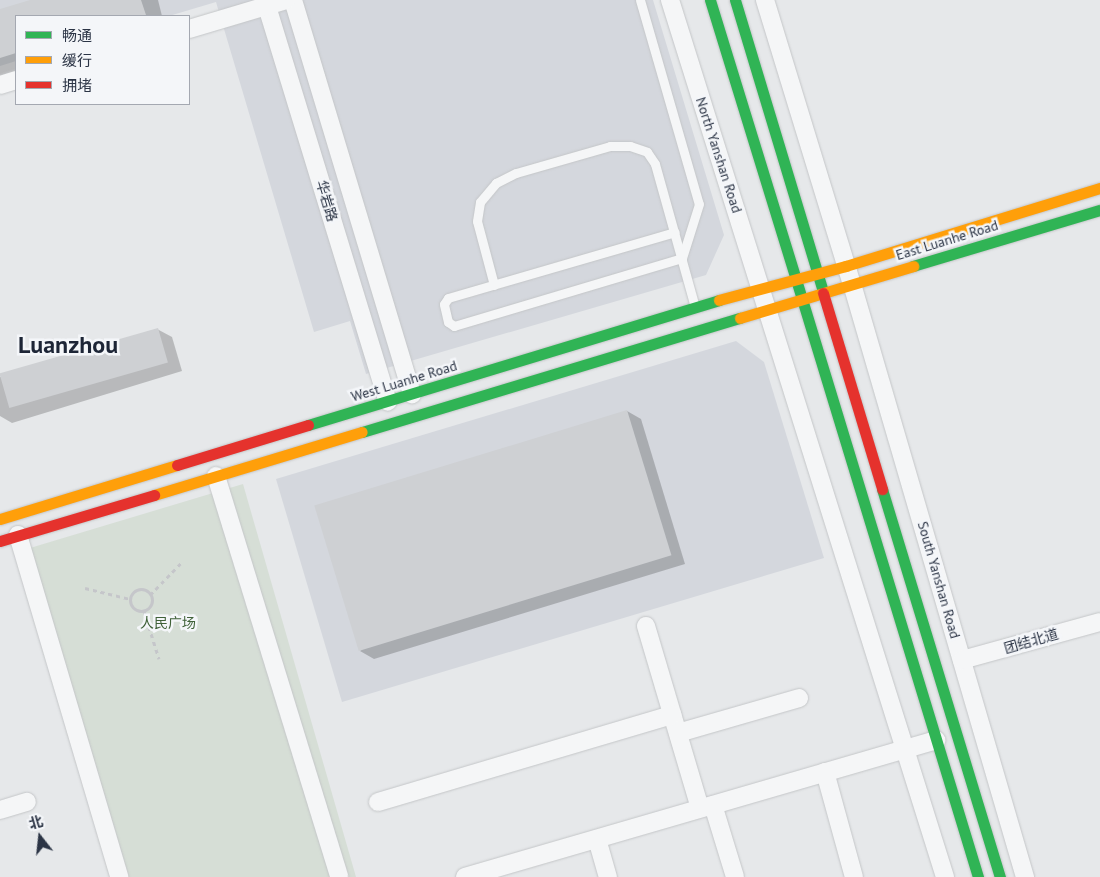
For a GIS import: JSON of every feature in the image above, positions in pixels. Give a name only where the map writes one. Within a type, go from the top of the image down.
[{"type":"main road","points":[[710,0],[978,877]]},
{"type":"main road","points":[[735,0],[823,294]]},
{"type":"main road","name":"East Luanhe Road","points":[[818,273],[1100,188]]},
{"type":"main road","name":"East Luanhe Road","points":[[802,299],[1100,210]]},
{"type":"main road","name":"West Luanhe Road","points":[[0,519],[695,307],[818,273]]},
{"type":"main road","name":"South Yanshan Road","points":[[823,294],[1000,877]]},
{"type":"main road","points":[[0,541],[802,299]]},
{"type":"street","points":[[190,29],[266,3],[286,0]]},
{"type":"street","name":"华岩路","points":[[293,0],[412,394]]},
{"type":"street","name":"North Yanshan Road","points":[[670,0],[767,311]]},
{"type":"street","points":[[765,0],[852,284]]},
{"type":"street","name":"华岩路","points":[[266,3],[388,402]]},
{"type":"street","points":[[0,85],[15,80]]},
{"type":"street","name":"South Yanshan Road","points":[[852,284],[1025,877]]},
{"type":"street","points":[[767,311],[945,877]]},
{"type":"street","points":[[216,476],[339,877]]},
{"type":"street","points":[[18,535],[119,877]]},
{"type":"street","name":"团结北道","points":[[962,660],[1100,622]]},
{"type":"street","points":[[646,626],[678,733],[734,877]]},
{"type":"street","points":[[678,733],[799,698]]},
{"type":"street","points":[[378,802],[672,715]]},
{"type":"street","points":[[465,877],[936,740]]},
{"type":"street","points":[[825,772],[854,877]]},
{"type":"street","points":[[0,810],[27,802]]},
{"type":"street","points":[[597,839],[608,877]]},
{"type":"lane","points":[[640,0],[699,204],[682,258]]},
{"type":"lane","points":[[494,285],[477,221],[480,202],[496,183],[516,173],[610,146],[630,146],[647,152],[655,164],[695,307]]},
{"type":"lane","points":[[675,232],[448,298],[444,304],[448,322],[454,326],[682,258]]},
{"type":"path","points":[[150,595],[183,562]]},
{"type":"path","points":[[85,588],[130,599]]},
{"type":"path","points":[[140,589],[147,591],[150,595],[151,604],[144,611],[134,609],[130,599],[133,592],[140,589]]},
{"type":"path","points":[[144,611],[159,659]]},
{"type":"shaded area","points":[[0,0],[653,0],[724,235],[706,275],[366,374],[350,321],[314,332],[216,2],[172,15],[15,15],[15,61],[0,66]]},
{"type":"shaded area","points":[[736,341],[764,362],[824,558],[342,702],[276,479]]},
{"type":"green space","name":"人民广场","points":[[243,484],[356,877],[129,877],[30,548]]},
{"type":"building","points":[[30,0],[141,0],[146,15],[15,15],[15,53],[0,58],[0,9]]},
{"type":"building","points":[[158,328],[168,363],[9,408],[0,373]]},
{"type":"building","points":[[627,410],[671,555],[359,651],[314,506]]},
{"type":"traffic: fast","points":[[710,0],[802,299]]},
{"type":"traffic: fast","points":[[735,0],[823,292]]},
{"type":"traffic: fast","points":[[913,266],[1100,210]]},
{"type":"traffic: fast","points":[[802,299],[978,877]]},
{"type":"traffic: fast","points":[[308,425],[719,300]]},
{"type":"traffic: fast","points":[[362,432],[740,318]]},
{"type":"traffic: fast","points":[[882,489],[1000,877]]},
{"type":"traffic: slow","points":[[719,300],[846,266],[1100,188]]},
{"type":"traffic: slow","points":[[740,318],[913,266]]},
{"type":"traffic: slow","points":[[154,495],[362,432]]},
{"type":"traffic: slow","points":[[0,519],[177,465]]},
{"type":"traffic: jam","points":[[823,293],[882,489]]},
{"type":"traffic: jam","points":[[177,465],[308,425]]},
{"type":"traffic: jam","points":[[0,541],[154,495]]},
{"type":"district","name":"Luanzhou","points":[[68,345]]}]
